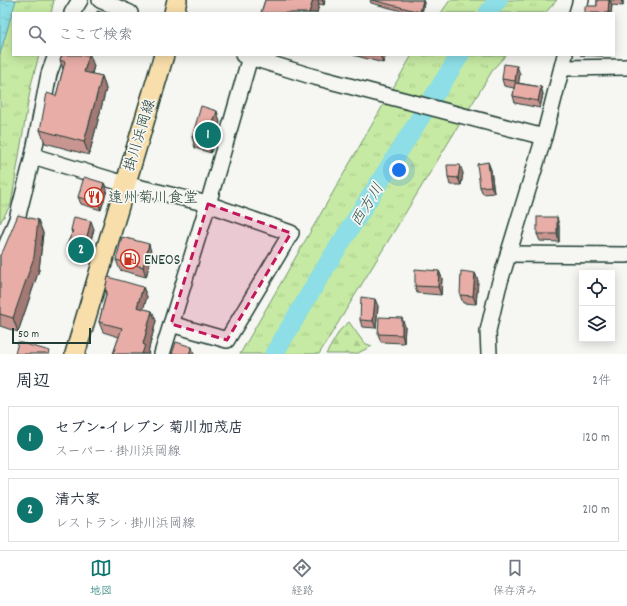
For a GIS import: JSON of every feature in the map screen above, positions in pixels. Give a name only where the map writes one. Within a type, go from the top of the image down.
[{"type":"main road","points":[[174,12],[177,0]]},
{"type":"main road","name":"掛川浜岡線","points":[[75,354],[164,56]]},
{"type":"street","points":[[73,12],[80,0]]},
{"type":"street","points":[[100,0],[128,12]]},
{"type":"street","points":[[577,12],[581,0]]},
{"type":"street","points":[[0,261],[18,218],[33,156],[49,74],[56,56]]},
{"type":"street","points":[[162,354],[208,204],[246,56],[311,76],[544,137]]},
{"type":"street","points":[[489,354],[488,331],[498,288],[544,137],[564,61],[627,67]]},
{"type":"street","points":[[33,156],[125,184],[208,204],[291,233],[227,340],[171,324]]},
{"type":"street","points":[[508,254],[627,255]]},
{"type":"highlighted area","points":[[208,204],[291,233],[227,340],[171,324]]},
{"type":"green space","points":[[0,0],[54,0],[51,12],[12,12],[12,56],[39,56],[31,85],[11,204],[0,223]]},
{"type":"green space","points":[[450,0],[557,0],[546,12],[442,12]]},
{"type":"green space","points":[[411,56],[505,56],[494,68],[319,354],[240,354]]},
{"type":"green space","points":[[349,322],[364,343],[372,346],[356,354],[326,354],[340,330]]},
{"type":"water","points":[[0,0],[16,0],[12,12],[0,54]]},
{"type":"building","points":[[265,0],[313,0],[309,12],[261,12]]},
{"type":"building","points":[[372,0],[423,0],[420,12]]},
{"type":"building","points":[[597,0],[609,0],[608,12],[585,12],[585,6],[597,6]]},
{"type":"building","points":[[62,56],[89,56],[84,72],[102,76],[84,142],[40,130],[47,93],[56,96],[65,62],[60,60]]},
{"type":"building","points":[[504,64],[517,66],[515,81],[502,79]]},
{"type":"building","points":[[515,83],[541,87],[538,101],[513,96]]},
{"type":"building","points":[[201,106],[217,111],[207,142],[192,137]]},
{"type":"building","points":[[488,162],[491,186],[480,187],[477,164]]},
{"type":"building","points":[[447,165],[460,165],[458,178],[448,177]]},
{"type":"building","points":[[84,177],[104,183],[98,203],[78,197]]},
{"type":"building","points":[[18,215],[38,220],[34,257],[13,318],[0,314],[0,255]]},
{"type":"building","points":[[74,217],[91,221],[86,240],[89,240],[85,252],[67,245],[73,231],[71,230]]},
{"type":"building","points":[[537,217],[557,217],[557,234],[537,234]]},
{"type":"building","points":[[122,237],[149,244],[143,267],[116,260]]},
{"type":"building","points":[[415,269],[439,271],[438,287],[415,286]]},
{"type":"building","points":[[461,271],[475,273],[473,296],[460,295]]},
{"type":"building","points":[[108,277],[143,287],[137,307],[152,311],[143,344],[145,345],[142,354],[113,354],[122,328],[99,322],[107,291],[105,290]]},
{"type":"building","points":[[361,297],[375,299],[373,321],[360,320]]},
{"type":"building","points":[[379,317],[402,318],[402,335],[378,334]]},
{"type":"building","points":[[18,342],[50,351],[49,354],[15,354]]},
{"type":"building","points":[[176,342],[192,347],[189,354],[172,354]]},
{"type":"waterway","name":"西方川","points":[[489,12],[498,0]]},
{"type":"waterway","name":"西方川","points":[[274,354],[325,268],[459,56]]},
{"type":"place","name":"セブン-イレブン 菊川加茂店","points":[[208,135]]},
{"type":"place","name":"遠州菊川食堂","points":[[94,197]]},
{"type":"place","name":"清六家","points":[[81,250]]},
{"type":"place","name":"ENEOS","points":[[130,259]]}]
